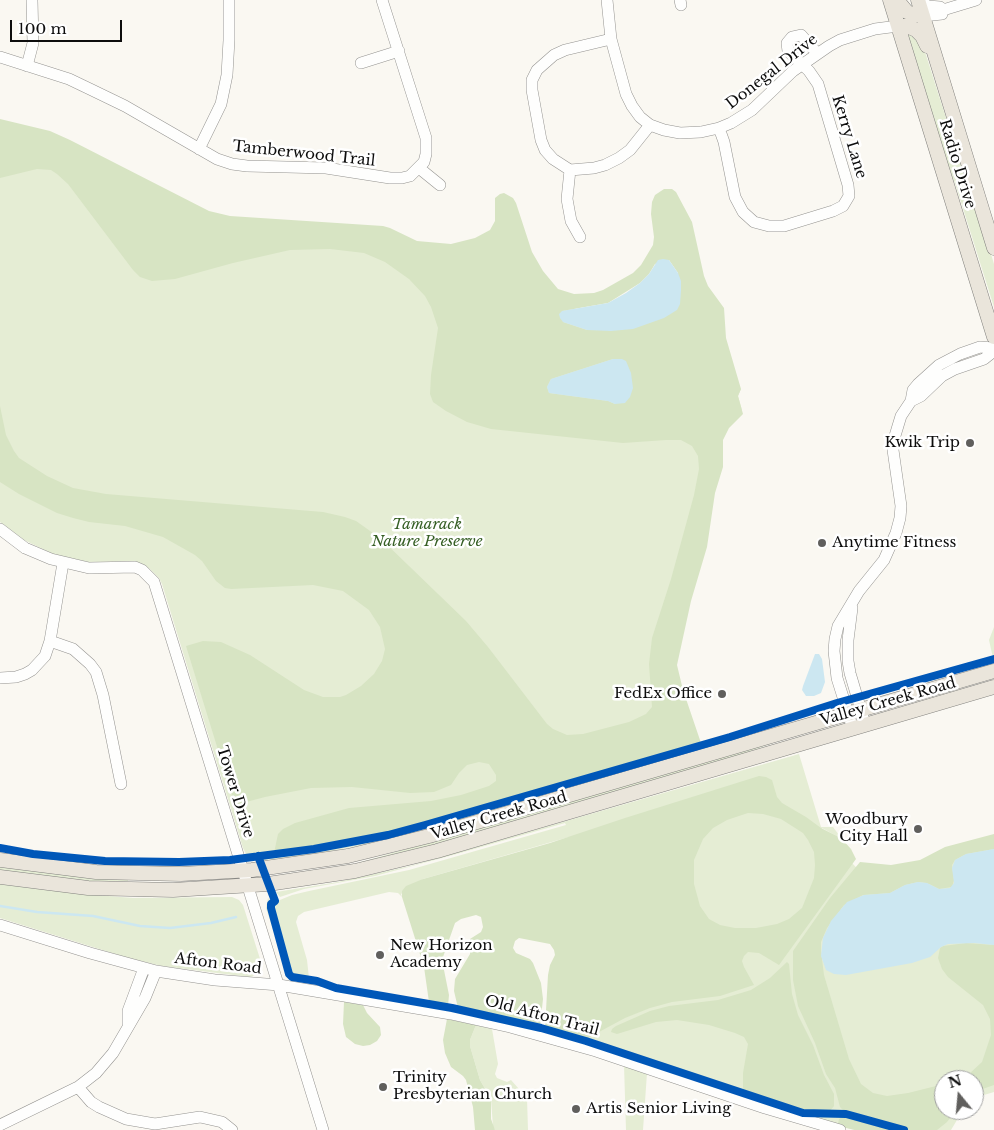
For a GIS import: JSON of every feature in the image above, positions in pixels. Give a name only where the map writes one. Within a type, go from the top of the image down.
[{"type":"main road","name":"Radio Drive","points":[[890,0],[994,337]]},
{"type":"main road","points":[[897,0],[907,12],[923,16]]},
{"type":"main road","name":"Radio Drive","points":[[918,0],[994,248]]},
{"type":"main road","points":[[898,26],[909,26],[920,33],[942,77]]},
{"type":"main road","name":"Valley Creek Road","points":[[0,860],[71,870],[130,874],[243,871],[315,862],[405,843],[994,671]]},
{"type":"main road","name":"Valley Creek Road","points":[[0,877],[122,890],[190,890],[248,886],[330,876],[421,856],[994,687]]},
{"type":"street","points":[[27,66],[33,42],[32,0]]},
{"type":"street","points":[[200,149],[221,104],[227,75],[229,40],[228,0]]},
{"type":"street","points":[[382,0],[426,138],[426,154],[424,162],[419,168],[440,185]]},
{"type":"street","name":"Donegal Drive","points":[[607,0],[612,39],[626,94],[632,106],[640,117],[650,124],[664,130],[680,133],[701,132],[719,128],[740,118],[752,110],[802,64],[840,40],[877,29],[898,26]]},
{"type":"street","points":[[918,0],[928,6],[940,7],[943,10]]},
{"type":"street","points":[[923,16],[942,14],[943,10],[976,0]]},
{"type":"street","points":[[802,64],[794,59],[788,51],[787,43],[792,37],[801,35],[817,53]]},
{"type":"street","points":[[612,39],[565,50],[554,55],[537,70],[532,80],[532,100],[545,150],[553,159],[570,170],[594,168],[605,165],[630,150],[650,124]]},
{"type":"street","points":[[361,63],[399,51]]},
{"type":"street","name":"Tamberwood Trail","points":[[0,57],[69,79],[125,106],[217,159],[247,166],[326,168],[390,178],[410,176],[419,168]]},
{"type":"street","name":"Kerry Lane","points":[[719,128],[724,142],[735,197],[743,212],[754,222],[769,226],[784,226],[833,211],[843,206],[849,196],[848,185],[818,84],[802,64]]},
{"type":"street","points":[[570,170],[567,200],[571,221],[580,237]]},
{"type":"street","points":[[859,727],[855,712],[848,660],[852,604],[859,591],[884,560],[896,534],[901,506],[894,466],[894,438],[901,416],[911,401],[913,390],[939,364],[980,347],[994,349]]},
{"type":"street","name":"Tower Drive","points":[[0,529],[25,548],[63,563],[89,568],[135,567],[142,570],[154,582],[323,1130]]},
{"type":"street","points":[[0,678],[16,677],[32,670],[45,656],[50,641],[63,563]]},
{"type":"street","points":[[50,641],[73,649],[96,672],[103,696],[121,784]]},
{"type":"street","name":"Afton Road","points":[[0,925],[156,971],[209,980],[279,985],[451,1014],[542,1036],[603,1053],[772,1110],[840,1130]]},
{"type":"street","points":[[128,1024],[128,1011],[144,968]]},
{"type":"street","points":[[0,1125],[78,1087],[96,1073],[113,1053],[144,998],[156,971]]},
{"type":"street","points":[[78,1087],[99,1108],[126,1119],[155,1124],[200,1117],[222,1122],[232,1130]]},
{"type":"green space","points":[[906,31],[922,45],[926,55],[966,181],[968,182],[983,227],[994,264],[994,307],[955,183],[944,158]]},
{"type":"green space","points":[[0,119],[50,131],[209,211],[230,216],[383,226],[417,241],[451,244],[475,238],[490,230],[495,221],[495,198],[504,193],[513,198],[516,203],[532,252],[543,271],[558,289],[574,294],[594,293],[603,290],[633,273],[641,265],[653,245],[654,237],[651,214],[655,195],[664,189],[672,189],[676,192],[692,222],[708,286],[724,308],[726,338],[741,389],[738,396],[743,414],[729,428],[723,440],[723,467],[715,493],[707,547],[691,601],[677,665],[683,690],[701,743],[412,828],[274,853],[278,834],[295,823],[349,808],[431,801],[461,795],[489,786],[496,781],[496,775],[489,764],[479,762],[467,765],[451,785],[434,792],[410,793],[352,787],[311,788],[235,805],[186,646],[203,641],[221,642],[250,655],[304,690],[323,697],[340,697],[361,686],[374,674],[382,661],[385,649],[380,627],[369,610],[343,591],[313,585],[225,588],[216,581],[202,561],[195,555],[163,537],[125,526],[89,522],[73,518],[57,513],[19,494],[0,482],[0,406],[6,435],[19,458],[47,476],[73,488],[106,494],[323,512],[356,521],[380,538],[466,621],[547,724],[567,735],[583,734],[629,722],[646,714],[652,707],[649,664],[652,638],[671,579],[694,495],[699,469],[698,456],[692,446],[681,440],[623,443],[491,429],[467,422],[446,411],[433,402],[430,394],[438,328],[431,307],[425,296],[409,279],[385,262],[364,253],[330,249],[290,250],[175,279],[152,281],[140,277],[133,270],[68,184],[57,174],[51,170],[37,169],[0,178]],"holes":[[[669,260],[678,273],[587,330],[563,322],[562,311],[608,303],[640,283],[655,264]],[[613,359],[615,404],[608,401],[549,393],[547,387],[551,379]]]},
{"type":"green space","name":"Tamarack Nature Preserve","points":[[0,124],[222,222],[384,229],[558,300],[741,389],[738,396],[742,410],[708,421],[673,660],[699,746],[702,746],[703,749],[392,839],[326,852],[259,861],[247,856],[159,578],[150,569],[134,561],[88,562],[53,554],[24,540],[0,522]]},
{"type":"green space","points":[[994,627],[994,657],[993,658],[989,640]]},
{"type":"green space","points":[[776,742],[714,764],[419,851],[358,863]]},
{"type":"green space","points":[[799,754],[821,827],[833,827],[842,839],[822,828],[823,832],[867,879],[994,841],[994,1092],[984,1095],[984,1070],[934,1070],[934,1120],[957,1120],[951,1130],[855,1130],[810,1118],[561,1036],[570,1030],[569,837],[423,879],[401,894],[402,897],[398,893],[389,892],[304,912],[298,916],[296,922],[307,960],[309,978],[294,976],[291,973],[272,909],[275,902],[292,895],[409,870],[566,825],[565,823],[375,876],[304,889],[280,897],[276,892],[338,882],[410,866]]},
{"type":"green space","points":[[759,776],[766,777],[772,780],[777,797],[782,803],[821,828],[841,838],[851,849],[856,859],[779,965],[759,953],[748,952],[744,956],[742,961],[744,967],[754,985],[720,996],[672,1002],[650,1008],[625,1018],[586,1039],[545,1028],[548,975],[555,955],[554,950],[550,944],[519,938],[515,941],[513,948],[516,953],[530,959],[541,983],[543,999],[540,1027],[458,1008],[454,991],[455,979],[470,954],[470,939],[481,932],[483,927],[481,917],[476,915],[461,919],[455,923],[443,957],[449,995],[448,1006],[429,1002],[424,967],[402,897],[402,891],[406,886],[423,879],[550,843]],"holes":[[[748,813],[763,814],[781,819],[803,833],[814,852],[814,878],[802,908],[789,919],[777,924],[756,928],[735,928],[720,925],[709,919],[700,906],[694,884],[694,860],[703,839],[713,828],[727,820]]]},
{"type":"green space","points":[[994,834],[994,849],[966,854],[955,860],[952,865],[954,880],[952,887],[939,889],[927,883],[918,882],[905,885],[890,893],[863,895],[844,905],[827,928],[821,942],[824,975],[849,1059],[861,1084],[873,1093],[887,1096],[934,1086],[934,1120],[948,1120],[937,1130],[910,1130],[846,1113],[840,1107],[835,1088],[826,1074],[815,1043],[798,1006],[793,980],[793,951],[830,898],[860,862],[891,865],[920,860],[945,847]]},
{"type":"green space","points":[[0,866],[128,879],[128,881],[77,881],[0,872]]},
{"type":"green space","points":[[0,884],[133,898],[232,897],[239,900],[243,905],[261,962],[260,968],[253,976],[249,977],[162,966],[128,958],[0,918]]},
{"type":"green space","points":[[268,898],[271,901],[269,907],[288,976],[266,908]]},
{"type":"green space","points":[[966,943],[994,945],[994,1085],[984,1088],[984,1070],[973,1070],[982,1062],[991,1035],[990,1019],[983,1005],[948,977],[942,969],[938,958],[940,948]]},
{"type":"green space","points":[[787,962],[789,964],[792,994],[798,1015],[834,1094],[834,1106],[828,1113],[806,1112],[743,1092],[743,1073],[748,1044],[744,1037],[735,1033],[709,1025],[677,1020],[656,1022],[617,1034],[611,1032],[616,1026],[650,1011],[669,1006],[718,1000],[751,990],[770,978]]},
{"type":"green space","points":[[344,1002],[363,1005],[367,1013],[380,1027],[381,1035],[377,1041],[363,1046],[355,1044],[346,1037],[343,1024]]},
{"type":"green space","points":[[447,1019],[476,1025],[470,1040],[470,1046],[480,1080],[491,1099],[491,1119],[495,1130],[475,1130],[473,1107],[466,1080],[451,1067],[445,1053],[443,1040]]},
{"type":"green space","points":[[476,1025],[492,1029],[498,1064],[495,1074],[497,1078],[507,1082],[511,1080],[527,1098],[528,1130],[495,1130],[493,1127],[491,1099],[480,1080],[470,1046],[470,1040]]},
{"type":"green space","points":[[624,1065],[647,1073],[643,1130],[626,1130]]},
{"type":"green space","points":[[843,1116],[850,1116],[900,1130],[855,1130],[842,1127],[838,1124],[839,1119]]},
{"type":"water","points":[[658,260],[669,260],[681,281],[680,304],[677,310],[664,318],[633,329],[611,331],[587,330],[563,322],[560,318],[559,314],[562,311],[608,303],[626,293],[649,274]]},
{"type":"water","points":[[613,359],[626,361],[631,373],[633,388],[630,397],[625,403],[615,404],[608,401],[549,393],[547,387],[551,379]]},
{"type":"water","points":[[815,654],[819,654],[822,659],[825,682],[821,693],[814,696],[806,696],[802,690]]},
{"type":"water","points":[[994,849],[994,945],[974,943],[948,944],[941,947],[930,957],[912,963],[846,975],[834,974],[826,970],[821,956],[823,938],[831,921],[847,902],[864,895],[890,893],[905,885],[918,882],[927,883],[939,889],[950,888],[954,883],[952,868],[955,860],[966,854]]},
{"type":"waterway","points":[[0,906],[37,912],[93,916],[140,926],[170,928],[211,923],[236,917]]},
{"type":"cycle path","points":[[0,848],[33,854],[105,861],[179,862],[230,860],[314,849],[388,835],[730,737],[837,703],[994,659]]},
{"type":"cycle path","name":"Old Afton Trail","points":[[258,856],[275,901],[271,904],[271,908],[289,974],[292,977],[317,981],[336,988],[452,1008],[541,1028],[586,1041],[803,1113],[846,1114],[904,1130]]},
{"type":"place","name":"Kwik Trip","points":[[970,443]]},
{"type":"place","name":"Anytime Fitness","points":[[822,543]]},
{"type":"place","name":"FedEx Office","points":[[722,694]]},
{"type":"place","name":"Woodbury City Hall","points":[[918,829]]},
{"type":"place","name":"New Horizon Academy","points":[[380,955]]},
{"type":"place","name":"Trinity Presbyterian Church","points":[[383,1087]]},
{"type":"place","name":"Artis Senior Living","points":[[576,1109]]}]
